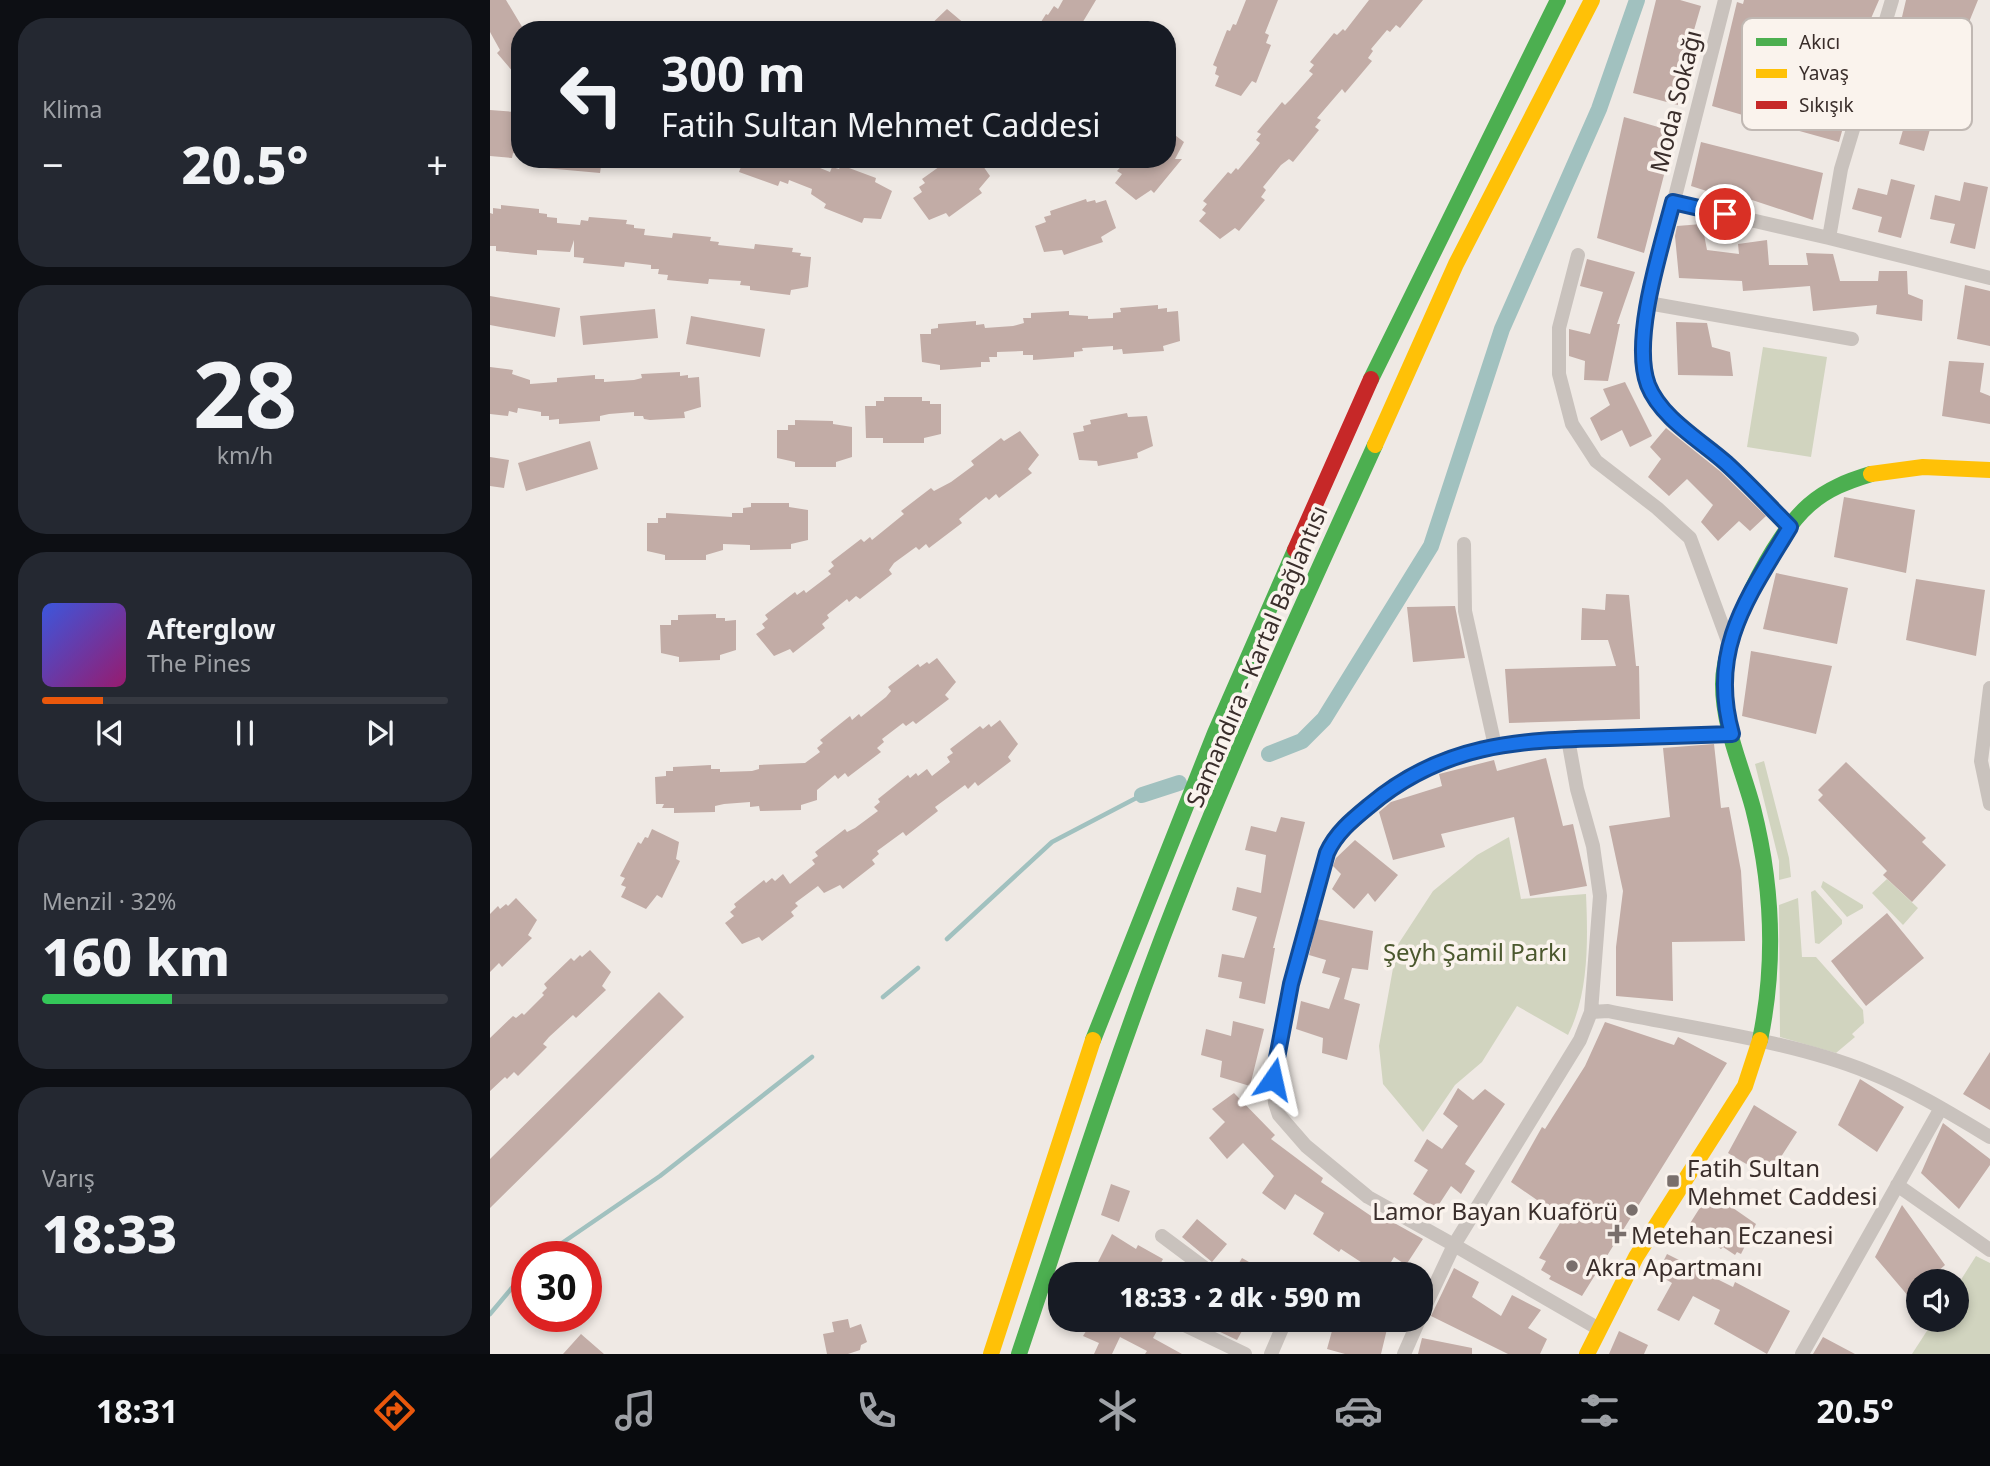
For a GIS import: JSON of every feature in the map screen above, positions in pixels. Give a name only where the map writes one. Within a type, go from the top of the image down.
[{"type":"main road","name":"Samandıra - Kartal Bağlantısı","points":[[992,1354],[1082,1069],[1215,733],[1362,399],[1558,0]]},
{"type":"main road","name":"Samandıra - Kartal Bağlantısı","points":[[1019,1354],[1117,1060],[1173,909],[1253,716],[1456,264],[1591,0]]},
{"type":"main road","points":[[1587,1354],[1667,1207],[1739,1095],[1755,1063],[1772,955],[1770,898],[1761,840],[1732,734],[1723,684],[1728,641],[1745,605],[1790,527],[1816,498],[1860,475],[1945,468],[1990,470]]},
{"type":"street","name":"Moda Sokağı","points":[[1725,0],[1648,303],[1643,357],[1647,383],[1659,405],[1727,464],[1790,527]]},
{"type":"street","points":[[1886,18],[1892,0]]},
{"type":"street","points":[[1829,238],[1841,169],[1852,130]]},
{"type":"street","points":[[1673,202],[1990,278]]},
{"type":"street","points":[[1578,255],[1559,328],[1559,374],[1572,424],[1596,461],[1657,508],[1690,538],[1728,641]]},
{"type":"street","points":[[1648,303],[1852,339]]},
{"type":"street","points":[[1464,544],[1465,611],[1495,746]]},
{"type":"street","points":[[1990,688],[1981,761],[1990,804]]},
{"type":"street","points":[[1599,1329],[1368,1197],[1306,1146],[1279,1115],[1273,1079],[1291,984],[1317,880],[1334,838],[1405,778],[1447,758],[1495,746],[1567,739],[1732,734]]},
{"type":"street","points":[[1433,1289],[1454,1245],[1580,1040],[1591,1012],[1600,896],[1593,846],[1567,739]]},
{"type":"street","points":[[1591,1012],[1608,1011],[1759,1042],[1865,1070],[1941,1108],[1990,1137]]},
{"type":"street","points":[[1802,1354],[1941,1108]]},
{"type":"street","points":[[1897,1185],[1990,1250]]},
{"type":"street","points":[[1162,1236],[1197,1262]]},
{"type":"street","points":[[1199,1332],[1245,1354]]},
{"type":"street","points":[[1270,1354],[1280,1332]]},
{"type":"street","points":[[1404,1354],[1414,1332]]},
{"type":"green space","points":[[1763,347],[1827,357],[1811,457],[1747,447]]},
{"type":"green space","points":[[1764,761],[1789,858],[1791,877],[1779,880],[1779,861],[1755,764]]},
{"type":"green space","name":"Şeyh Şamil Parkı","points":[[1509,837],[1521,899],[1586,894],[1586,966],[1580,1002],[1568,1035],[1517,1006],[1482,1062],[1455,1085],[1423,1132],[1383,1084],[1379,1046],[1397,946],[1433,891],[1477,855]]},
{"type":"green space","points":[[1887,879],[1918,908],[1903,925],[1872,893]]},
{"type":"green space","points":[[1823,881],[1863,905],[1863,908],[1847,917],[1821,887]]},
{"type":"green space","points":[[1815,890],[1842,920],[1842,924],[1819,944],[1815,943],[1811,892]]},
{"type":"green space","points":[[1798,898],[1802,957],[1816,957],[1863,1010],[1864,1023],[1852,1034],[1855,1037],[1836,1053],[1780,1037],[1779,905]]},
{"type":"green space","points":[[1976,1256],[1990,1263],[1990,1354],[1912,1354],[1926,1332],[1969,1332],[1968,1269]]},
{"type":"building","points":[[490,0],[506,0],[519,21],[511,21],[511,69],[497,53],[500,50],[490,32]]},
{"type":"building","points":[[1063,0],[1096,0],[1083,21],[1042,21],[1054,6],[1058,9]]},
{"type":"building","points":[[1246,0],[1278,0],[1265,33],[1269,35],[1266,43],[1271,45],[1256,83],[1252,81],[1241,96],[1215,86],[1219,76],[1215,74],[1217,67],[1213,65],[1227,30],[1230,31],[1233,24],[1236,25]]},
{"type":"building","points":[[1369,0],[1423,0],[1400,28],[1396,25],[1390,32],[1387,30],[1371,49],[1373,51],[1368,58],[1372,61],[1345,93],[1342,89],[1317,118],[1321,120],[1315,127],[1319,130],[1293,162],[1289,159],[1281,165],[1263,187],[1266,190],[1261,197],[1265,200],[1239,231],[1235,228],[1220,239],[1199,221],[1206,213],[1202,210],[1207,204],[1203,201],[1228,172],[1231,174],[1236,168],[1238,170],[1253,152],[1260,143],[1256,140],[1261,134],[1257,132],[1282,102],[1285,105],[1313,74],[1309,71],[1314,65],[1310,62],[1334,33],[1337,35],[1343,29],[1345,31]]},
{"type":"building","points":[[1656,0],[1680,0],[1701,6],[1685,61],[1690,63],[1678,105],[1633,93]]},
{"type":"building","points":[[1744,0],[1879,0],[1871,18],[1742,18],[1742,115],[1712,106],[1737,2],[1743,4]]},
{"type":"building","points":[[1906,0],[1978,0],[1971,18],[1902,18]]},
{"type":"building","points":[[947,9],[961,21],[934,21]]},
{"type":"building","points":[[490,110],[511,112],[511,158],[490,156]]},
{"type":"building","points":[[1624,117],[1675,132],[1644,253],[1597,238]]},
{"type":"building","points":[[1796,130],[1842,130],[1839,142]]},
{"type":"building","points":[[1903,130],[1930,130],[1924,151],[1899,144]]},
{"type":"building","points":[[1176,136],[1184,142],[1176,157]]},
{"type":"building","points":[[1701,142],[1823,173],[1813,220],[1746,198],[1744,203],[1691,186]]},
{"type":"building","points":[[545,168],[601,168],[600,173]]},
{"type":"building","points":[[741,168],[820,168],[830,172],[832,168],[849,168],[876,178],[875,182],[892,191],[881,219],[864,218],[862,223],[824,208],[826,204],[811,194],[812,189],[789,180],[788,184],[780,181],[778,186],[739,172]]},
{"type":"building","points":[[937,168],[984,168],[990,176],[979,189],[982,193],[949,217],[946,213],[929,220],[913,198],[922,192],[919,187],[925,183],[922,179]]},
{"type":"building","points":[[1120,168],[1175,168],[1154,193],[1151,190],[1136,200],[1115,183],[1122,174],[1117,171]]},
{"type":"building","points":[[1891,179],[1915,185],[1901,238],[1878,232],[1882,217],[1852,209],[1858,188],[1887,195]]},
{"type":"building","points":[[1964,182],[1988,187],[1975,249],[1950,243],[1955,224],[1930,219],[1935,195],[1960,201]]},
{"type":"building","points":[[1086,199],[1087,202],[1095,200],[1096,203],[1106,200],[1116,228],[1101,237],[1103,242],[1064,255],[1062,250],[1044,252],[1035,226],[1046,222],[1044,217],[1051,215],[1050,211]]},
{"type":"building","points":[[501,205],[539,209],[539,213],[547,214],[547,217],[557,218],[557,223],[580,225],[581,220],[588,221],[589,217],[627,220],[626,224],[634,225],[634,228],[645,229],[644,235],[672,238],[673,233],[711,237],[710,241],[719,242],[718,245],[754,249],[755,244],[793,248],[792,252],[801,253],[800,256],[811,257],[808,287],[791,290],[790,295],[750,290],[750,286],[740,285],[741,281],[709,279],[708,284],[667,280],[668,275],[658,274],[659,269],[651,269],[651,265],[625,262],[624,267],[583,263],[584,258],[574,257],[574,240],[570,252],[537,250],[537,255],[496,251],[496,246],[490,246],[490,213],[493,214],[493,208],[501,209]]},
{"type":"building","points":[[1702,224],[1707,250],[1739,254],[1738,244],[1767,240],[1769,265],[1808,265],[1806,253],[1833,254],[1840,281],[1878,281],[1879,271],[1907,271],[1908,294],[1923,300],[1922,321],[1876,314],[1877,305],[1813,311],[1810,286],[1743,291],[1742,281],[1679,278],[1675,236],[1677,226]]},
{"type":"building","points":[[1587,259],[1635,272],[1617,324],[1620,324],[1608,381],[1584,380],[1585,361],[1569,356],[1569,329],[1590,334],[1603,292],[1580,286]]},
{"type":"building","points":[[1965,285],[1990,291],[1990,346],[1957,339]]},
{"type":"building","points":[[490,296],[560,308],[555,337],[490,325]]},
{"type":"building","points":[[1158,305],[1158,309],[1167,308],[1167,312],[1178,311],[1180,341],[1163,346],[1164,351],[1123,354],[1122,349],[1113,350],[1113,346],[1082,348],[1083,351],[1074,352],[1074,357],[1033,360],[1033,355],[1023,355],[1023,351],[997,352],[997,357],[989,357],[990,362],[981,362],[981,367],[940,370],[940,365],[922,362],[920,334],[931,334],[931,329],[938,328],[938,324],[976,321],[976,325],[984,324],[985,328],[1013,326],[1024,323],[1023,318],[1031,318],[1031,313],[1069,311],[1069,315],[1088,316],[1088,319],[1113,318],[1113,313],[1121,312],[1120,308]]},
{"type":"building","points":[[655,309],[658,338],[583,345],[580,316]]},
{"type":"building","points":[[691,316],[765,329],[760,357],[686,344]]},
{"type":"building","points":[[1676,322],[1707,323],[1712,347],[1730,352],[1733,376],[1678,375]]},
{"type":"building","points":[[1949,361],[1984,363],[1980,392],[1990,396],[1990,424],[1942,416]]},
{"type":"building","points":[[490,367],[513,370],[512,374],[530,380],[530,384],[557,382],[557,378],[595,375],[595,379],[604,379],[604,382],[634,380],[642,378],[641,374],[680,372],[680,376],[699,377],[701,407],[684,412],[685,418],[650,420],[644,419],[643,416],[634,416],[634,412],[600,416],[600,421],[559,424],[559,419],[549,420],[549,416],[541,416],[541,412],[518,408],[517,413],[509,411],[508,416],[490,414]]},
{"type":"building","points":[[1625,382],[1652,436],[1630,447],[1622,430],[1601,441],[1590,418],[1610,405],[1603,389]]},
{"type":"building","points":[[884,397],[922,397],[922,401],[930,401],[930,404],[941,404],[941,434],[924,438],[924,443],[883,443],[883,438],[866,438],[865,406],[876,406],[876,401],[884,401]]},
{"type":"building","points":[[1127,413],[1128,417],[1147,416],[1153,446],[1137,453],[1138,458],[1098,466],[1097,461],[1079,460],[1073,433],[1084,431],[1083,426],[1091,424],[1090,420]]},
{"type":"building","points":[[795,420],[833,421],[833,424],[852,427],[852,457],[836,462],[836,467],[795,467],[795,462],[777,458],[777,430],[788,430],[788,425],[795,425]]},
{"type":"building","points":[[1666,428],[1721,472],[1766,516],[1750,531],[1739,521],[1718,541],[1701,522],[1713,505],[1687,479],[1669,496],[1648,477],[1661,459],[1650,447]]},
{"type":"building","points":[[1020,431],[1039,455],[1028,469],[1032,473],[999,498],[996,494],[989,500],[986,497],[959,519],[962,523],[929,548],[926,544],[919,550],[916,547],[894,563],[889,570],[892,574],[860,599],[856,596],[849,602],[847,599],[827,615],[829,618],[822,624],[825,628],[793,653],[790,649],[774,656],[756,634],[765,628],[762,624],[768,619],[765,615],[795,592],[797,595],[804,590],[806,593],[831,574],[828,571],[834,566],[831,562],[861,539],[864,542],[870,537],[872,540],[904,514],[901,511],[931,488],[934,491],[951,482],[974,465],[971,461],[1001,438],[1004,441]]},
{"type":"building","points":[[590,441],[598,469],[526,491],[518,463]]},
{"type":"building","points":[[490,457],[509,460],[504,488],[490,486]]},
{"type":"building","points":[[1844,497],[1915,510],[1906,573],[1834,557]]},
{"type":"building","points":[[751,503],[789,503],[789,507],[808,510],[808,540],[791,544],[791,549],[750,550],[750,545],[723,544],[723,550],[706,555],[706,560],[665,560],[665,555],[647,551],[647,523],[658,523],[658,518],[666,518],[666,513],[732,517],[732,513],[743,513],[743,508],[751,507]]},
{"type":"building","points":[[1776,573],[1848,588],[1837,644],[1763,629]]},
{"type":"building","points":[[1916,579],[1985,590],[1976,656],[1906,640]]},
{"type":"building","points":[[1606,594],[1629,595],[1636,666],[1639,666],[1640,719],[1509,723],[1505,669],[1616,666],[1608,640],[1581,640],[1582,608],[1605,610]]},
{"type":"building","points":[[1455,606],[1465,658],[1413,662],[1407,607]]},
{"type":"building","points":[[716,614],[716,618],[725,618],[725,621],[736,620],[736,650],[720,655],[720,660],[679,662],[679,657],[661,653],[660,625],[671,625],[671,620],[678,620],[678,615]]},
{"type":"building","points":[[1751,651],[1832,666],[1816,734],[1742,716]]},
{"type":"building","points":[[937,658],[956,682],[945,695],[949,699],[916,724],[913,721],[906,726],[903,723],[882,739],[884,742],[877,748],[881,752],[848,777],[845,773],[838,779],[835,775],[817,790],[817,800],[801,805],[801,810],[760,811],[759,806],[750,807],[750,802],[715,806],[715,812],[674,813],[674,808],[662,808],[664,804],[656,804],[655,777],[666,776],[666,771],[673,771],[673,767],[711,765],[711,769],[720,769],[720,772],[752,771],[759,769],[759,765],[805,763],[820,752],[817,748],[823,743],[820,740],[850,716],[852,720],[859,714],[861,717],[886,697],[891,691],[888,687],[918,664],[920,667]]},
{"type":"building","points":[[1000,720],[1018,744],[1008,757],[1011,761],[978,786],[975,782],[968,789],[965,785],[935,807],[938,811],[906,836],[903,832],[877,851],[879,854],[872,860],[875,864],[843,889],[840,885],[824,893],[818,886],[795,903],[798,906],[791,912],[794,916],[762,941],[759,937],[742,944],[725,923],[734,916],[730,912],[736,907],[734,904],[764,880],[766,883],[772,878],[775,881],[783,874],[790,884],[815,864],[812,860],[818,856],[815,852],[845,829],[847,832],[855,828],[878,811],[874,807],[880,802],[878,799],[908,775],[910,778],[916,773],[918,776],[927,769],[932,776],[950,762],[947,757],[953,753],[950,749],[980,726],[983,729],[989,724],[991,727]]},
{"type":"building","points":[[1714,744],[1721,808],[1729,807],[1741,871],[1745,941],[1672,942],[1673,1001],[1616,996],[1616,947],[1623,891],[1609,826],[1670,817],[1663,748]]},
{"type":"building","points":[[1546,758],[1563,826],[1573,824],[1587,886],[1530,896],[1514,817],[1441,834],[1445,847],[1393,860],[1379,812],[1391,802],[1442,786],[1439,774],[1494,760],[1497,771]]},
{"type":"building","points":[[1846,762],[1926,838],[1922,842],[1946,865],[1912,902],[1883,875],[1887,871],[1818,800],[1823,795],[1818,790]]},
{"type":"building","points":[[1281,817],[1305,822],[1273,948],[1265,1004],[1239,998],[1242,982],[1218,977],[1222,954],[1244,958],[1257,917],[1232,910],[1237,887],[1261,893],[1266,855],[1245,850],[1251,826],[1276,832]]},
{"type":"building","points":[[652,829],[679,842],[676,859],[680,861],[662,898],[657,895],[646,909],[621,897],[626,887],[621,885],[625,878],[620,876],[638,842],[641,844],[645,837],[648,838]]},
{"type":"building","points":[[1355,840],[1398,875],[1375,902],[1368,893],[1354,909],[1332,889],[1341,874],[1333,866],[1336,858]]},
{"type":"building","points":[[516,898],[537,920],[528,935],[532,938],[502,967],[499,963],[490,972],[490,914],[498,906],[500,909],[506,904],[508,906]]},
{"type":"building","points":[[1887,913],[1924,958],[1866,1006],[1831,961]]},
{"type":"building","points":[[1317,919],[1373,931],[1368,970],[1352,968],[1344,999],[1360,1004],[1347,1060],[1322,1053],[1323,1038],[1296,1029],[1301,1001],[1329,1009],[1340,978],[1322,973],[1326,960],[1309,955]]},
{"type":"building","points":[[590,950],[611,972],[602,986],[606,990],[576,1018],[573,1015],[549,1037],[543,1044],[547,1047],[518,1076],[514,1072],[490,1091],[490,1038],[513,1016],[516,1018],[522,1013],[524,1015],[544,995],[542,993],[547,988],[544,984],[571,958],[574,961]]},
{"type":"building","points":[[659,992],[684,1017],[490,1208],[490,1159]]},
{"type":"building","points":[[1233,1021],[1264,1029],[1250,1086],[1220,1077],[1222,1061],[1201,1055],[1206,1029],[1231,1036]]},
{"type":"building","points":[[1605,1022],[1674,1045],[1678,1037],[1727,1063],[1582,1296],[1549,1279],[1551,1276],[1541,1270],[1546,1261],[1539,1258],[1563,1218],[1511,1182],[1542,1127],[1545,1129],[1585,1066]]},
{"type":"building","points":[[1990,1052],[1990,1110],[1963,1094]]},
{"type":"building","points":[[1860,1079],[1904,1107],[1877,1152],[1838,1125]]},
{"type":"building","points":[[1458,1088],[1473,1100],[1485,1089],[1505,1104],[1465,1164],[1475,1171],[1461,1194],[1451,1186],[1436,1209],[1413,1194],[1428,1170],[1414,1161],[1427,1139],[1442,1149],[1458,1126],[1443,1114]]},
{"type":"building","points":[[1234,1093],[1275,1135],[1271,1139],[1323,1178],[1321,1182],[1377,1220],[1380,1215],[1423,1239],[1408,1262],[1402,1262],[1394,1257],[1391,1262],[1361,1262],[1341,1249],[1339,1252],[1313,1234],[1324,1213],[1295,1194],[1285,1210],[1262,1193],[1274,1176],[1243,1143],[1227,1159],[1209,1138],[1225,1122],[1212,1109]]},
{"type":"building","points":[[1754,1105],[1797,1132],[1768,1177],[1728,1153]]},
{"type":"building","points":[[1943,1123],[1990,1159],[1990,1165],[1959,1209],[1921,1173]]},
{"type":"building","points":[[1111,1184],[1130,1191],[1119,1222],[1101,1215]]},
{"type":"building","points":[[1710,1192],[1756,1224],[1741,1254],[1737,1252],[1735,1255],[1723,1247],[1721,1249],[1687,1228]]},
{"type":"building","points":[[1902,1205],[1945,1265],[1940,1269],[1906,1269],[1906,1293],[1875,1257]]},
{"type":"building","points":[[1197,1219],[1227,1244],[1212,1262],[1182,1237]]},
{"type":"building","points":[[1112,1234],[1136,1249],[1138,1245],[1163,1259],[1161,1262],[1098,1262]]},
{"type":"building","points":[[1667,1254],[1733,1287],[1735,1282],[1790,1311],[1767,1354],[1714,1324],[1720,1310],[1693,1296],[1679,1321],[1657,1310],[1672,1283],[1657,1274]]},
{"type":"building","points":[[1454,1268],[1479,1282],[1472,1297],[1501,1316],[1512,1295],[1541,1310],[1528,1328],[1547,1339],[1540,1354],[1508,1354],[1433,1317]]},
{"type":"building","points":[[848,1319],[850,1328],[861,1324],[867,1342],[861,1345],[860,1350],[848,1354],[827,1354],[823,1334],[834,1332],[832,1322]]},
{"type":"building","points":[[1619,1331],[1648,1345],[1644,1354],[1609,1354]]},
{"type":"building","points":[[1086,1332],[1156,1332],[1153,1338],[1182,1354],[1145,1354],[1147,1351],[1120,1337],[1112,1354],[1094,1354],[1099,1343],[1083,1336]]},
{"type":"building","points":[[1220,1332],[1241,1332],[1237,1340]]},
{"type":"building","points":[[1332,1332],[1386,1332],[1381,1354],[1345,1354],[1327,1349]]},
{"type":"building","points":[[581,1334],[604,1354],[563,1354]]},
{"type":"building","points":[[1823,1337],[1855,1354],[1813,1354]]},
{"type":"building","points":[[1422,1338],[1472,1348],[1472,1354],[1418,1354]]},
{"type":"waterway","points":[[1269,754],[1302,741],[1324,719],[1431,546],[1502,329],[1599,109],[1637,0]]},
{"type":"waterway","points":[[1142,795],[1179,783]]},
{"type":"waterway","points":[[947,939],[1052,842],[1142,795]]},
{"type":"waterway","points":[[883,997],[918,968]]},
{"type":"waterway","points":[[565,1241],[660,1176],[812,1057]]},
{"type":"waterway","points":[[490,1314],[511,1289]]},
{"type":"traffic: fast","points":[[1371,379],[1558,0]]},
{"type":"traffic: fast","points":[[1019,1354],[1112,1075],[1196,851],[1296,618],[1375,445]]},
{"type":"traffic: fast","points":[[1760,1040],[1770,953],[1768,894],[1753,808],[1726,716],[1723,684],[1725,664],[1731,640],[1752,588],[1780,539],[1809,505],[1823,494],[1871,474]]},
{"type":"traffic: fast","points":[[1093,1040],[1215,733],[1295,550]]},
{"type":"traffic: slow","points":[[1375,445],[1456,264],[1592,0]]},
{"type":"traffic: slow","points":[[1871,474],[1923,467],[1990,470]]},
{"type":"traffic: slow","points":[[991,1354],[1093,1040]]},
{"type":"traffic: slow","points":[[1587,1354],[1636,1257],[1745,1086],[1760,1040]]},
{"type":"traffic: jam","points":[[1295,550],[1371,379]]},
{"type":"place","name":"Fatih Sultan Mehmet Caddesi","points":[[1673,1181]]},
{"type":"place","name":"Lamor Bayan Kuaförü","points":[[1632,1210]]},
{"type":"place","name":"Metehan Eczanesi","points":[[1617,1234]]},
{"type":"place","name":"Akra Apartmanı","points":[[1572,1266]]},
{"type":"route","points":[[1273,1079],[1291,984],[1317,880],[1327,853],[1334,838],[1384,793],[1405,778],[1447,758],[1523,741],[1732,734],[1723,684],[1728,641],[1745,605],[1790,527],[1727,464],[1659,405],[1647,383],[1643,357],[1648,303],[1673,202],[1725,214]]}]
